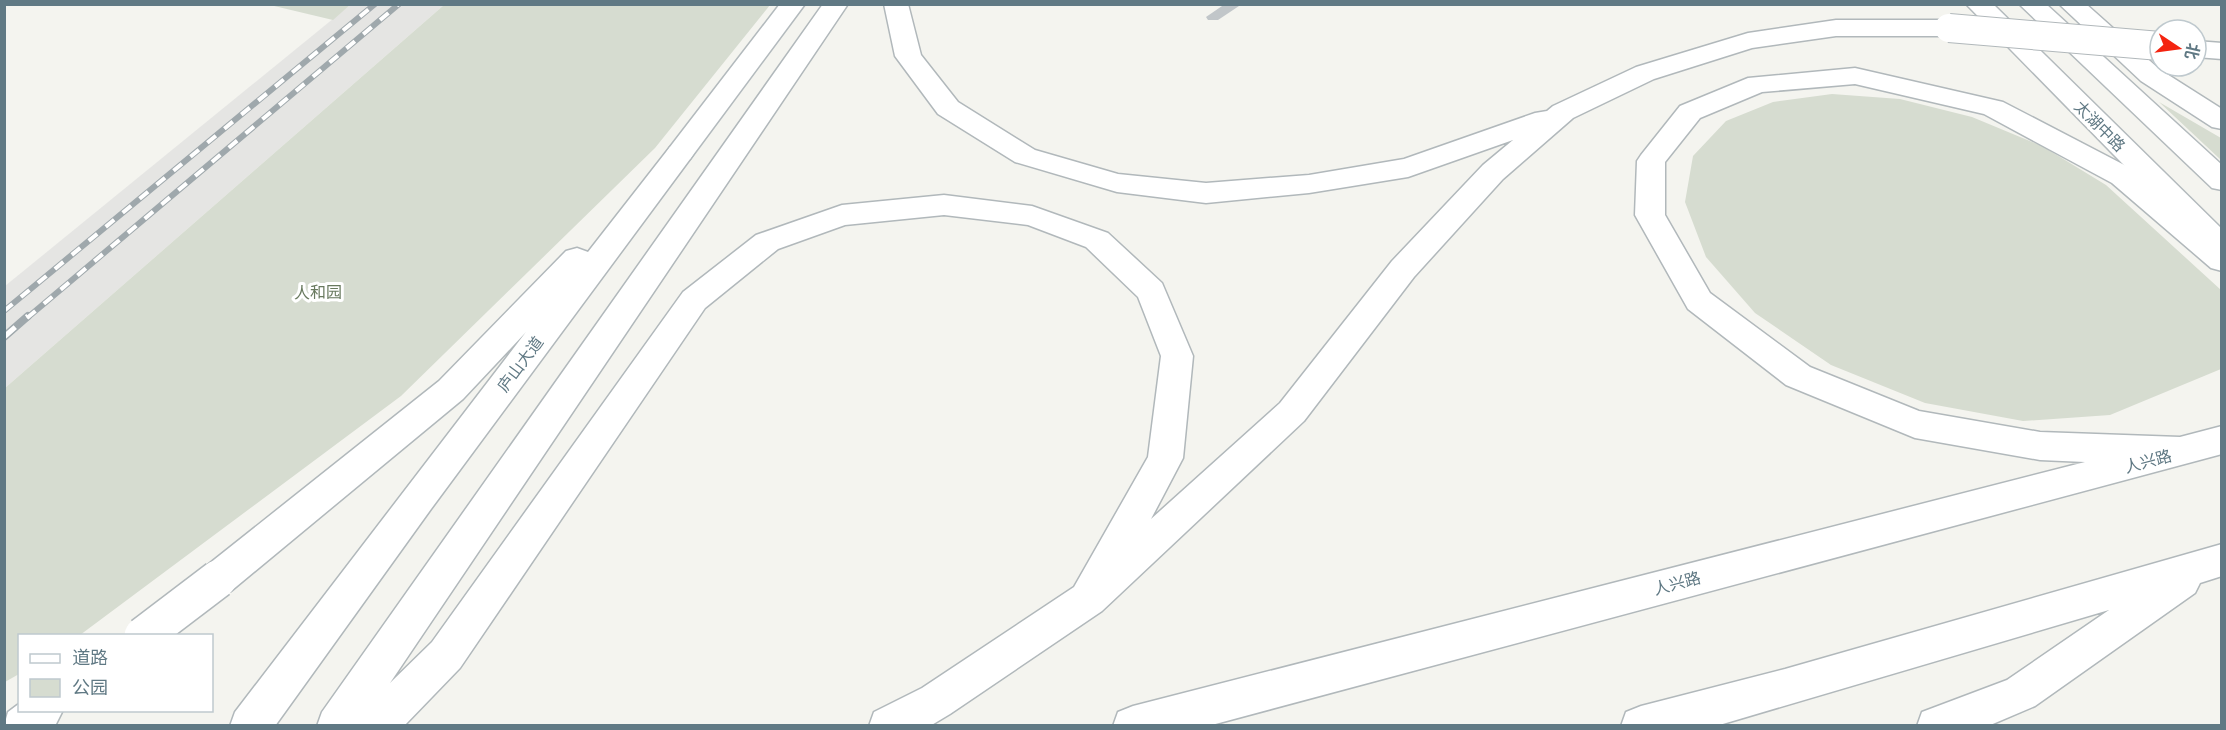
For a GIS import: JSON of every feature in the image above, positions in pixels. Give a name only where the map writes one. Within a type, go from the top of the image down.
[{"type":"main road","name":"庐山大道","points":[[250,726],[425,489],[793,4]]},
{"type":"main road","points":[[337,726],[836,4]]},
{"type":"main road","points":[[896,4],[908,56],[948,108],[1025,156],[1117,183],[1206,193],[1309,184],[1408,168],[1563,112],[1645,73],[1748,41],[1836,28],[1949,28],[2148,45]]},
{"type":"main road","name":"太湖中路","points":[[1978,4],[2222,248]]},
{"type":"main road","points":[[2031,4],[2222,181]]},
{"type":"main road","points":[[2071,4],[2150,75],[2222,121]]},
{"type":"main road","points":[[2184,451],[2040,446],[1915,424],[1798,376],[1699,301],[1650,215],[1651,161],[1690,112],[1757,84],[1855,76],[1993,108],[2122,176],[2222,260]]},
{"type":"main road","points":[[889,726],[936,701],[1088,599],[1292,412],[1403,269],[1493,172],[1563,112]]},
{"type":"main road","points":[[146,634],[218,579],[450,390],[680,153]]},
{"type":"main road","points":[[375,726],[446,655],[693,300],[767,242],[842,215],[944,205],[1032,216],[1097,240],[1151,291],[1177,356],[1165,458],[1088,599]]},
{"type":"main road","name":"人兴路","points":[[1133,726],[2222,440]]},
{"type":"main road","points":[[1641,726],[1785,688],[2213,563]]},
{"type":"main road","points":[[1937,726],[2021,693],[2213,563]]},
{"type":"main road","points":[[23,726],[42,712]]},
{"type":"lane","points":[[1213,17],[1236,4]]},
{"type":"shaded area","points":[[350,5],[444,5],[5,388],[5,286]]},
{"type":"green space","points":[[270,5],[350,5],[333,20]]},
{"type":"green space","name":"人和园","points":[[444,5],[770,5],[655,148],[401,396],[81,634],[18,634],[18,675],[5,682],[5,388]]},
{"type":"green space","points":[[1832,94],[1900,99],[1972,117],[2042,146],[2106,185],[2221,290],[2221,369],[2110,415],[2023,421],[1925,403],[1831,365],[1755,313],[1706,257],[1685,202],[1693,156],[1726,121],[1773,102]]},
{"type":"green space","points":[[2159,102],[2221,138],[2221,160]]},
{"type":"railway","points":[[4,311],[375,4]]},
{"type":"railway","points":[[27,318],[399,4]]},
{"type":"railway","points":[[4,337],[28,316]]}]
